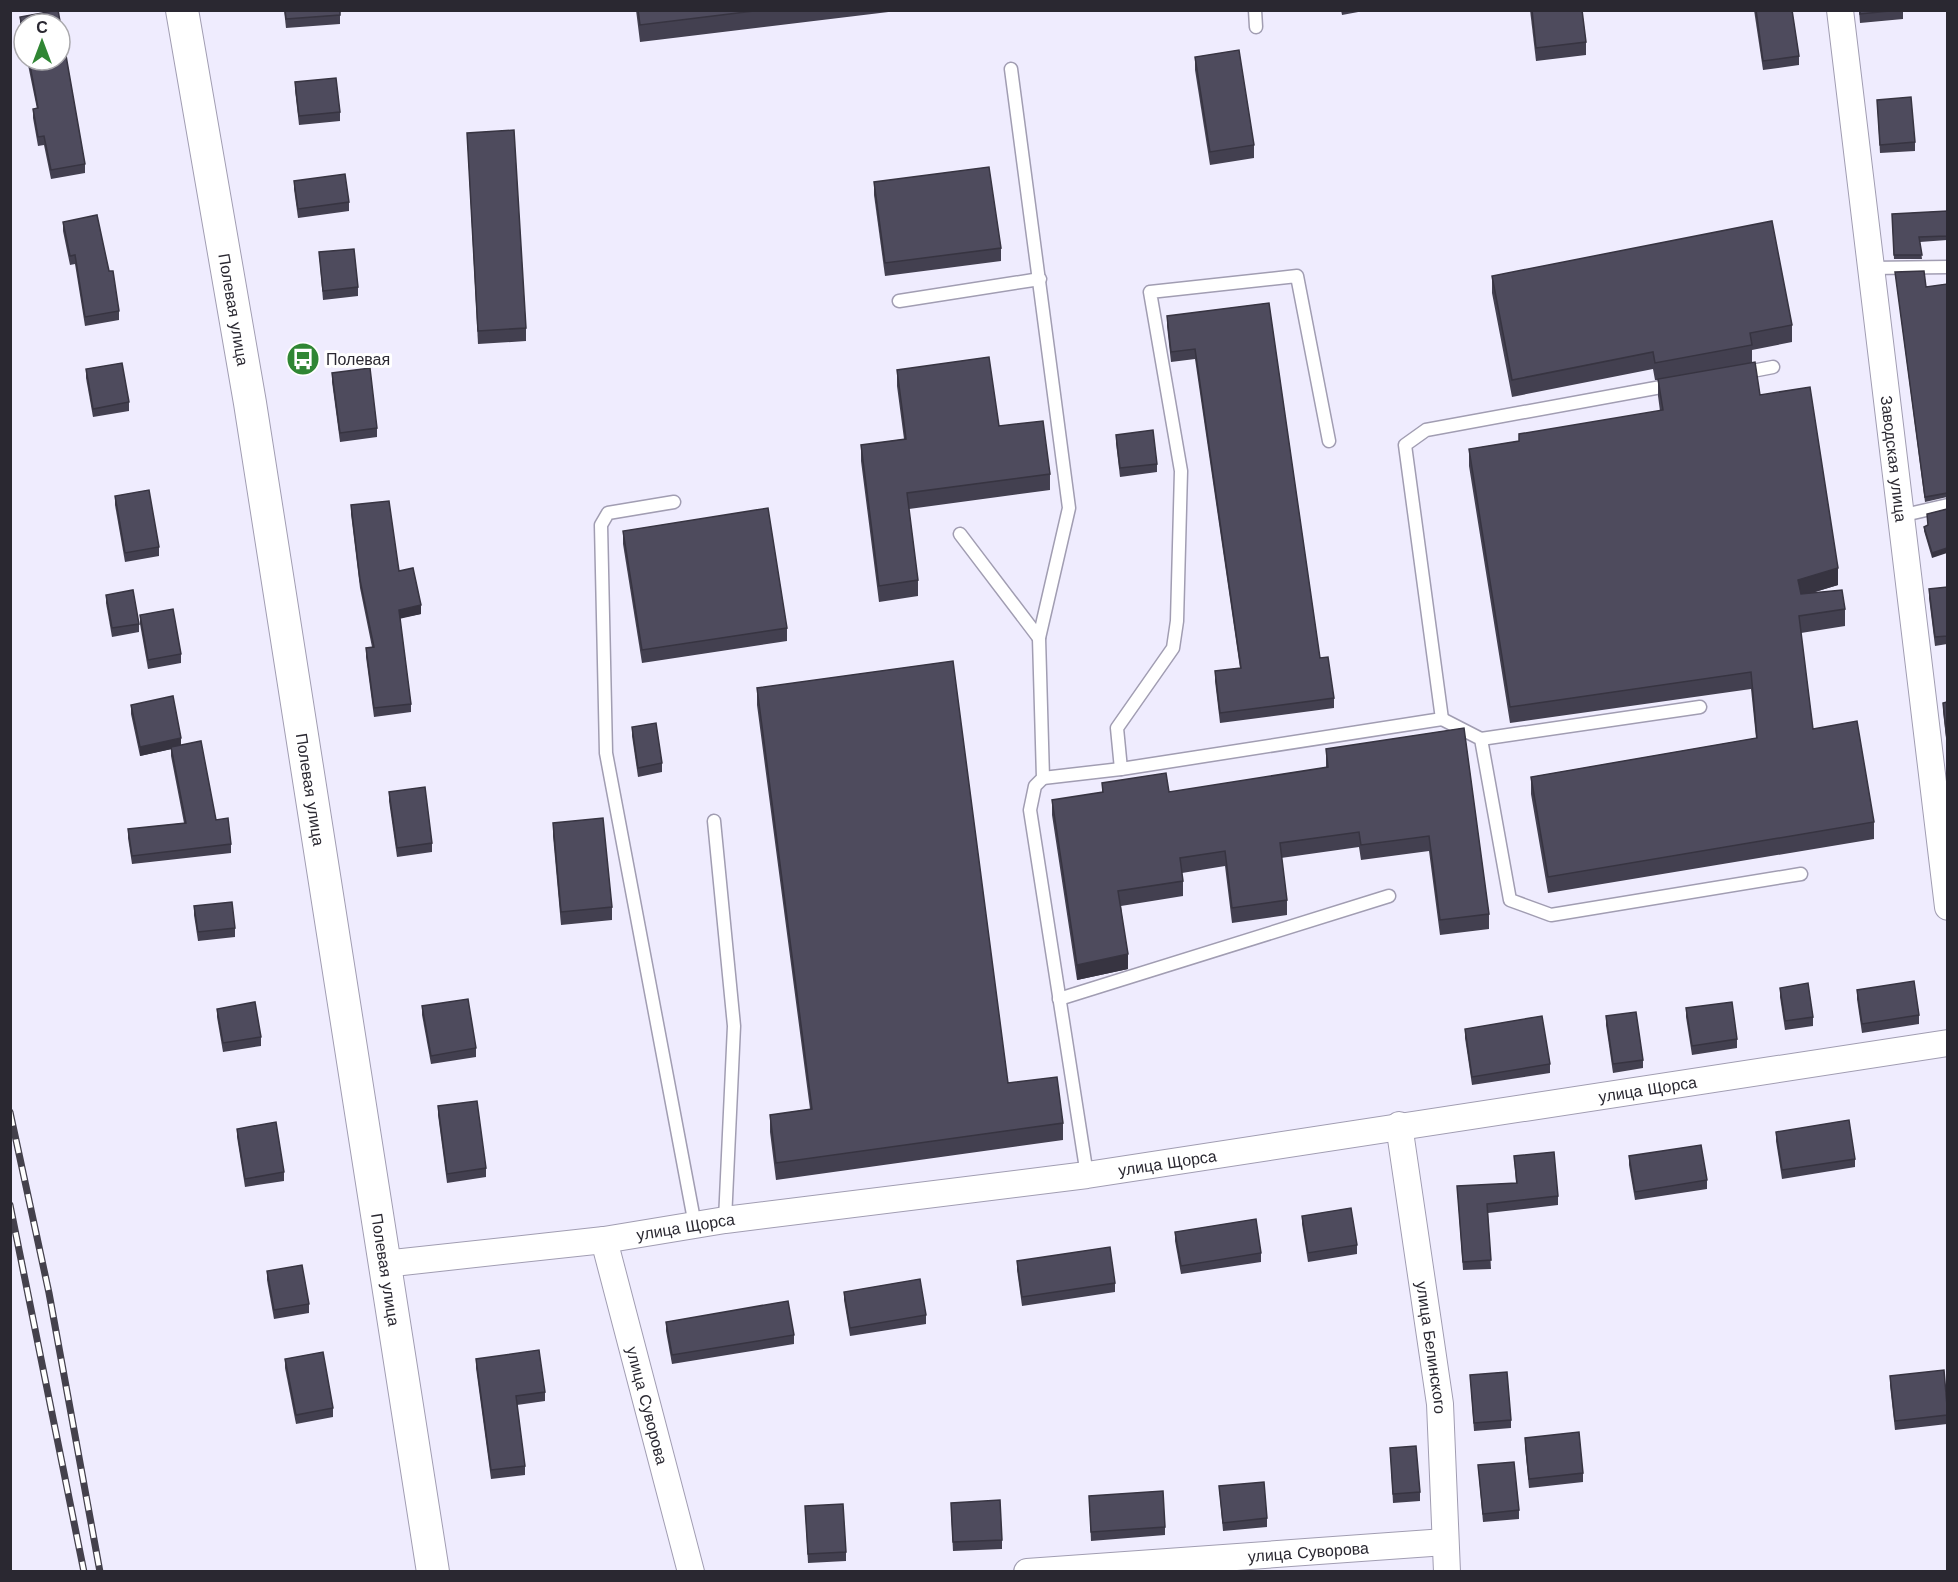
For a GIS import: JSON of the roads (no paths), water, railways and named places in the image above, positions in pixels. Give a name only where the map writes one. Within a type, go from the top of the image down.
[{"type":"street","name":"Полевая улица","points":[[182,10],[252,415],[433,1572]]},
{"type":"street","name":"Заводская улица","points":[[1840,10],[1947,907]]},
{"type":"street","name":"улица Щорса","points":[[384,1264],[604,1240],[725,1220],[1087,1175],[1398,1125],[1947,1043]]},
{"type":"street","name":"улица Белинского","points":[[1398,1125],[1440,1404],[1447,1572]]},
{"type":"street","name":"улица Суворова","points":[[604,1240],[691,1572]]},
{"type":"street","name":"улица Суворова","points":[[1027,1572],[1445,1542]]},
{"type":"lane","points":[[1254,10],[1256,27]]},
{"type":"lane","points":[[1011,69],[1069,508],[1039,638],[1043,778]]},
{"type":"lane","points":[[1870,268],[1947,267]]},
{"type":"lane","points":[[1122,770],[1118,728],[1173,648],[1177,621],[1181,471],[1150,292],[1297,276],[1329,441]]},
{"type":"lane","points":[[899,301],[1040,279]]},
{"type":"lane","points":[[1727,375],[1773,367]]},
{"type":"lane","points":[[1442,719],[1405,445],[1426,430],[1681,384]]},
{"type":"lane","points":[[674,502],[608,513],[601,525],[606,753],[695,1225]]},
{"type":"lane","points":[[1900,516],[1947,505]]},
{"type":"lane","points":[[960,534],[1039,638]]},
{"type":"lane","points":[[1087,1175],[1030,810],[1035,786],[1043,778],[1122,770],[1442,719],[1481,739],[1700,707]]},
{"type":"lane","points":[[1481,739],[1510,900],[1551,915],[1801,874]]},
{"type":"lane","points":[[714,821],[734,1026],[725,1220]]},
{"type":"lane","points":[[1059,999],[1389,896]]},
{"type":"railway","points":[[10,1112],[49,1293],[100,1572]]},
{"type":"railway","points":[[10,1205],[84,1572]]},
{"type":"place","name":"Полевая","points":[[303,359]]}]
